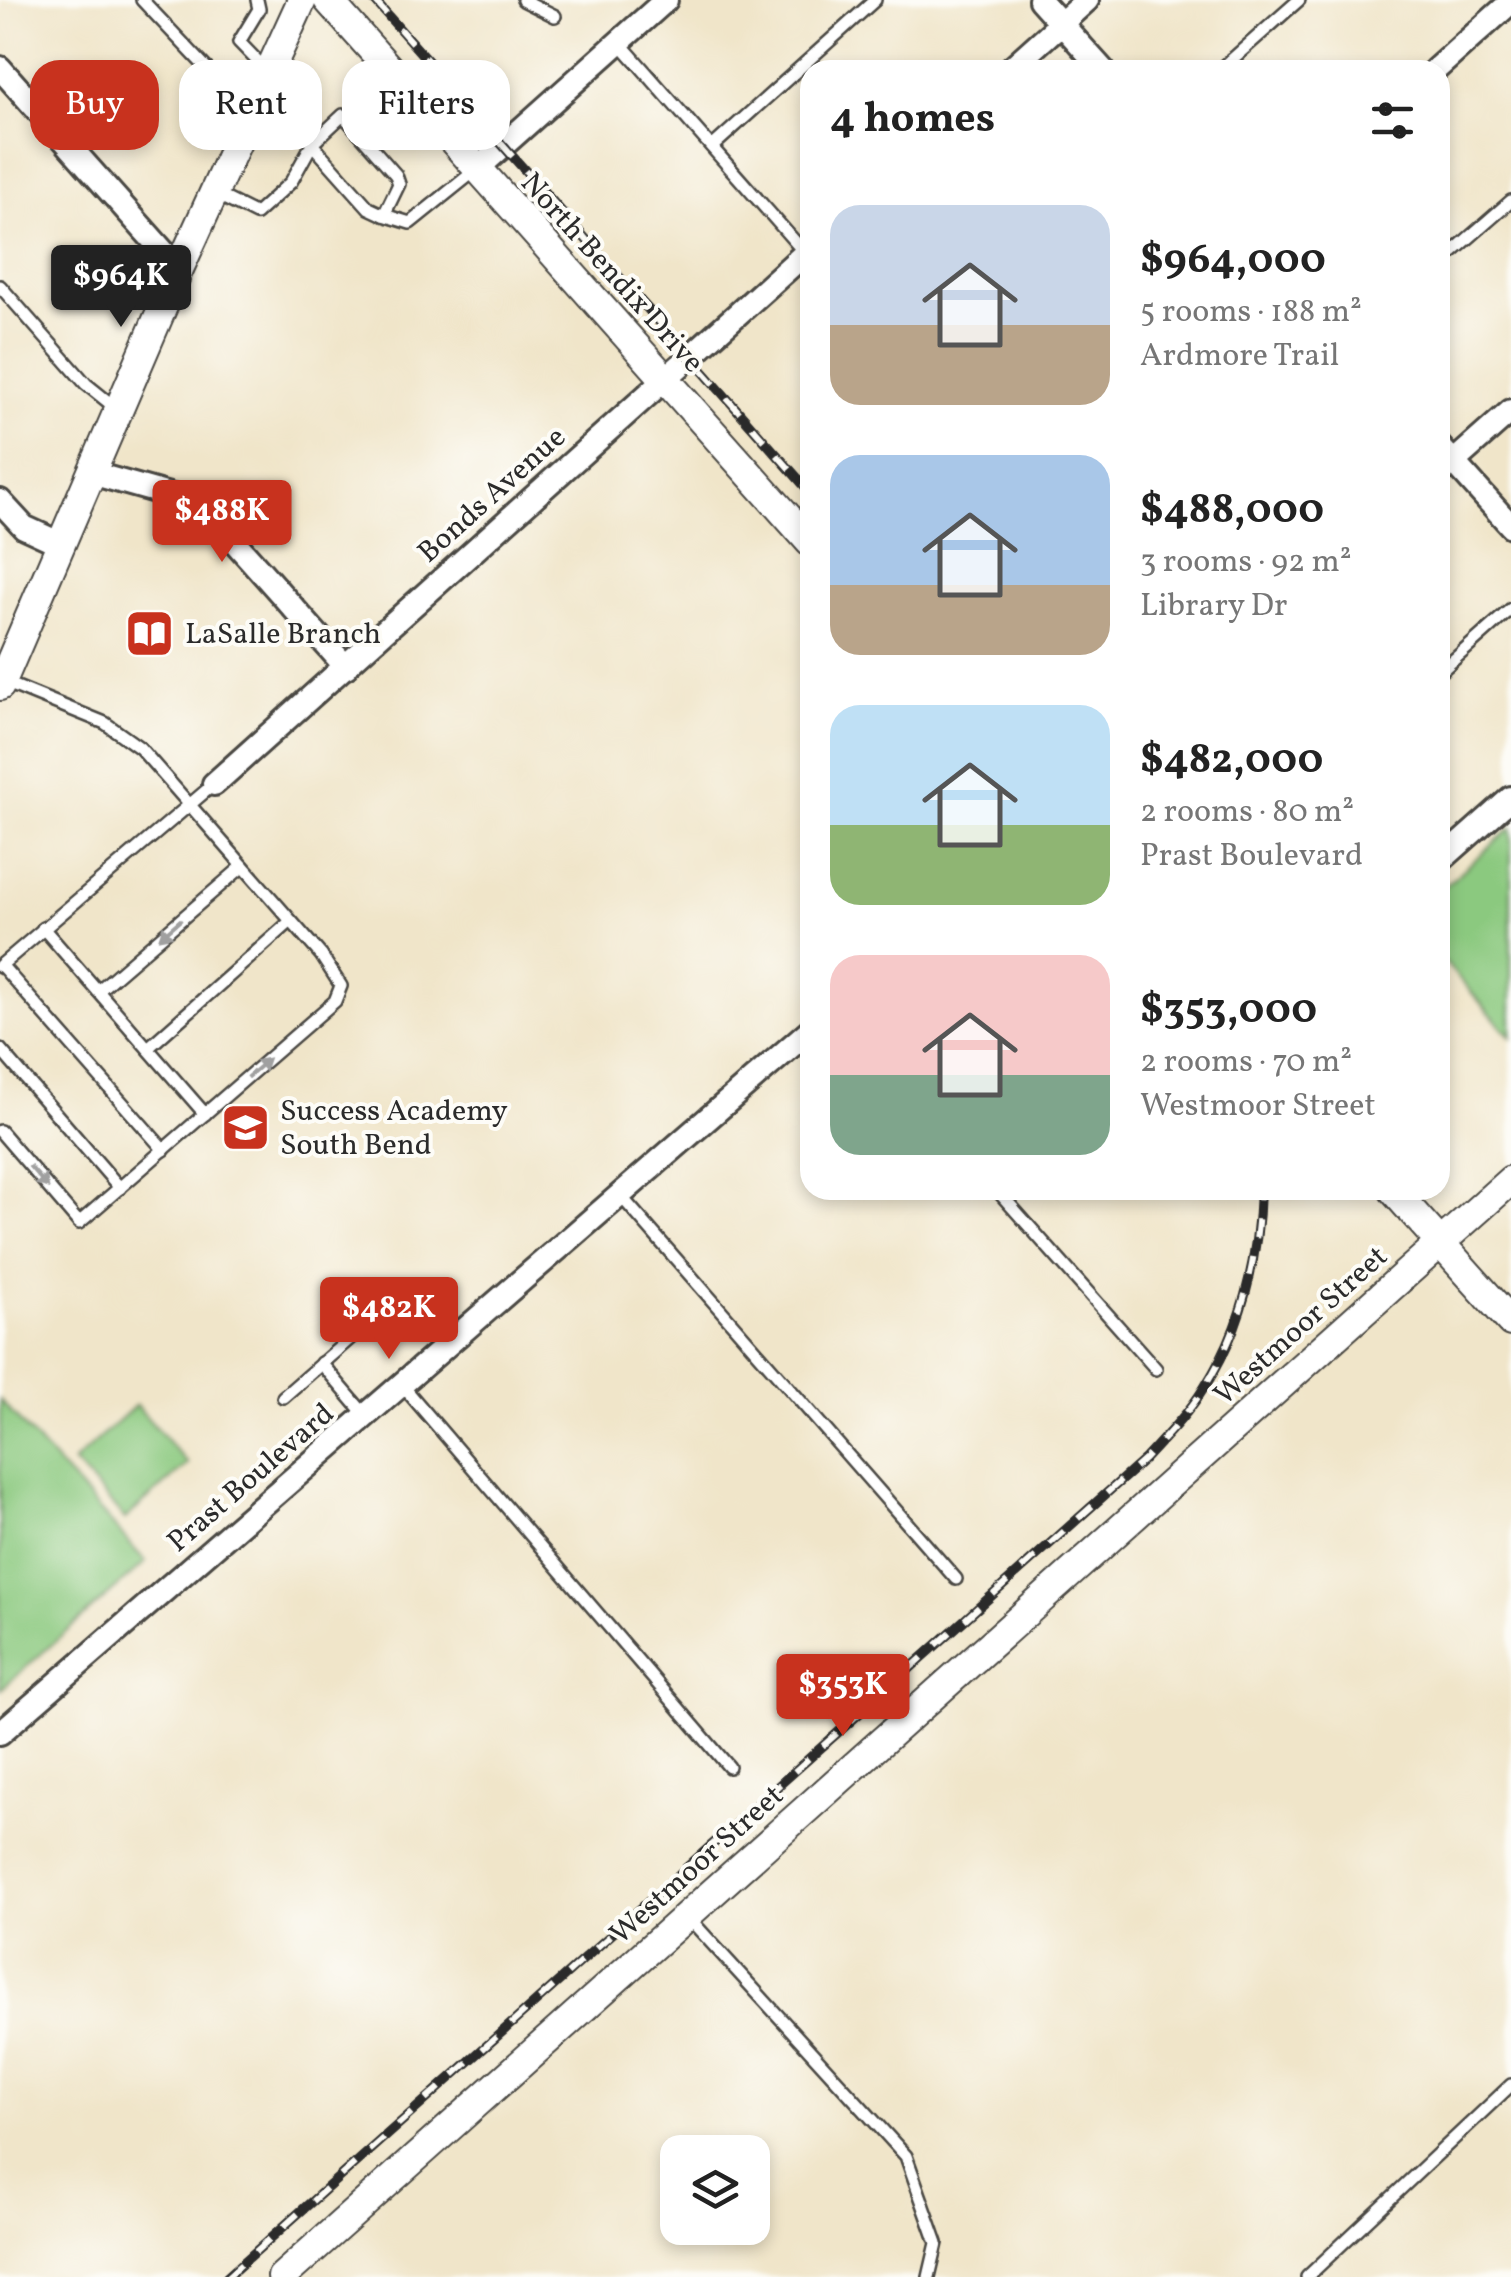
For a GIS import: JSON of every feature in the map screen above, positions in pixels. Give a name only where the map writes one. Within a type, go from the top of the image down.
[{"type":"street","points":[[275,60],[302,0]]},
{"type":"street","name":"North Bendix Drive","points":[[328,0],[800,531]]},
{"type":"street","points":[[477,169],[666,0]]},
{"type":"street","points":[[1040,0],[1094,60]]},
{"type":"street","points":[[1020,60],[1087,0]]},
{"type":"street","points":[[1447,60],[1511,2]]},
{"type":"street","points":[[0,68],[179,268]]},
{"type":"street","points":[[1,683],[233,150]]},
{"type":"street","name":"Bonds Avenue","points":[[214,784],[800,258]]},
{"type":"street","points":[[1450,457],[1511,411]]},
{"type":"street","points":[[1450,467],[1511,526]]},
{"type":"street","points":[[91,473],[201,504],[346,667]]},
{"type":"street","points":[[0,501],[24,527],[61,544]]},
{"type":"street","points":[[1450,853],[1511,798]]},
{"type":"street","name":"Prast Boulevard","points":[[0,1733],[800,1039]]},
{"type":"street","name":"Westmoor Street","points":[[282,2277],[1511,1180]]},
{"type":"street","points":[[1402,1200],[1511,1322]]},
{"type":"lane","points":[[142,0],[199,60]]},
{"type":"lane","points":[[257,0],[259,9],[240,42],[257,60]]},
{"type":"lane","points":[[523,0],[555,16]]},
{"type":"lane","points":[[809,60],[875,0]]},
{"type":"lane","points":[[1231,60],[1299,0]]},
{"type":"lane","points":[[619,42],[800,242]]},
{"type":"lane","points":[[712,148],[800,68]]},
{"type":"lane","points":[[322,135],[344,115],[360,140],[396,175],[398,184],[384,215]]},
{"type":"lane","points":[[214,192],[256,214],[291,182],[309,150]]},
{"type":"lane","points":[[319,150],[351,182],[369,208],[410,223],[477,169]]},
{"type":"lane","points":[[1450,254],[1511,201]]},
{"type":"lane","points":[[0,286],[86,384],[117,410]]},
{"type":"lane","points":[[1450,663],[1511,610]]},
{"type":"lane","points":[[0,1131],[79,1224],[334,1001],[341,986],[335,973],[140,748],[121,732],[1,683]]},
{"type":"lane","points":[[164,1150],[1,965],[214,784]]},
{"type":"lane","points":[[98,991],[243,866]]},
{"type":"lane","points":[[148,1048],[291,921]]},
{"type":"lane","points":[[43,928],[205,1114]]},
{"type":"lane","points":[[0,1049],[120,1188]]},
{"type":"lane","points":[[620,1195],[956,1579]]},
{"type":"lane","points":[[1005,1200],[1156,1369]]},
{"type":"lane","points":[[283,1397],[361,1328]]},
{"type":"lane","points":[[321,1363],[366,1416]]},
{"type":"lane","points":[[402,1385],[729,1767]]},
{"type":"lane","points":[[687,1916],[906,2156],[938,2243],[929,2277]]},
{"type":"lane","points":[[1306,2277],[1511,2084]]},
{"type":"green space","points":[[1511,828],[1511,1037],[1450,968],[1450,881]]},
{"type":"green space","points":[[0,1400],[146,1562],[0,1690]]},
{"type":"green space","points":[[136,1405],[188,1464],[125,1519],[73,1462]]},
{"type":"railway","points":[[374,0],[800,481]]},
{"type":"railway","points":[[227,2277],[1145,1459],[1198,1398],[1228,1342],[1246,1293],[1259,1200]]},
{"type":"place","name":"LaSalle Branch","points":[[150,633]]},
{"type":"place","name":"Success Academy South Bend","points":[[245,1127]]}]
